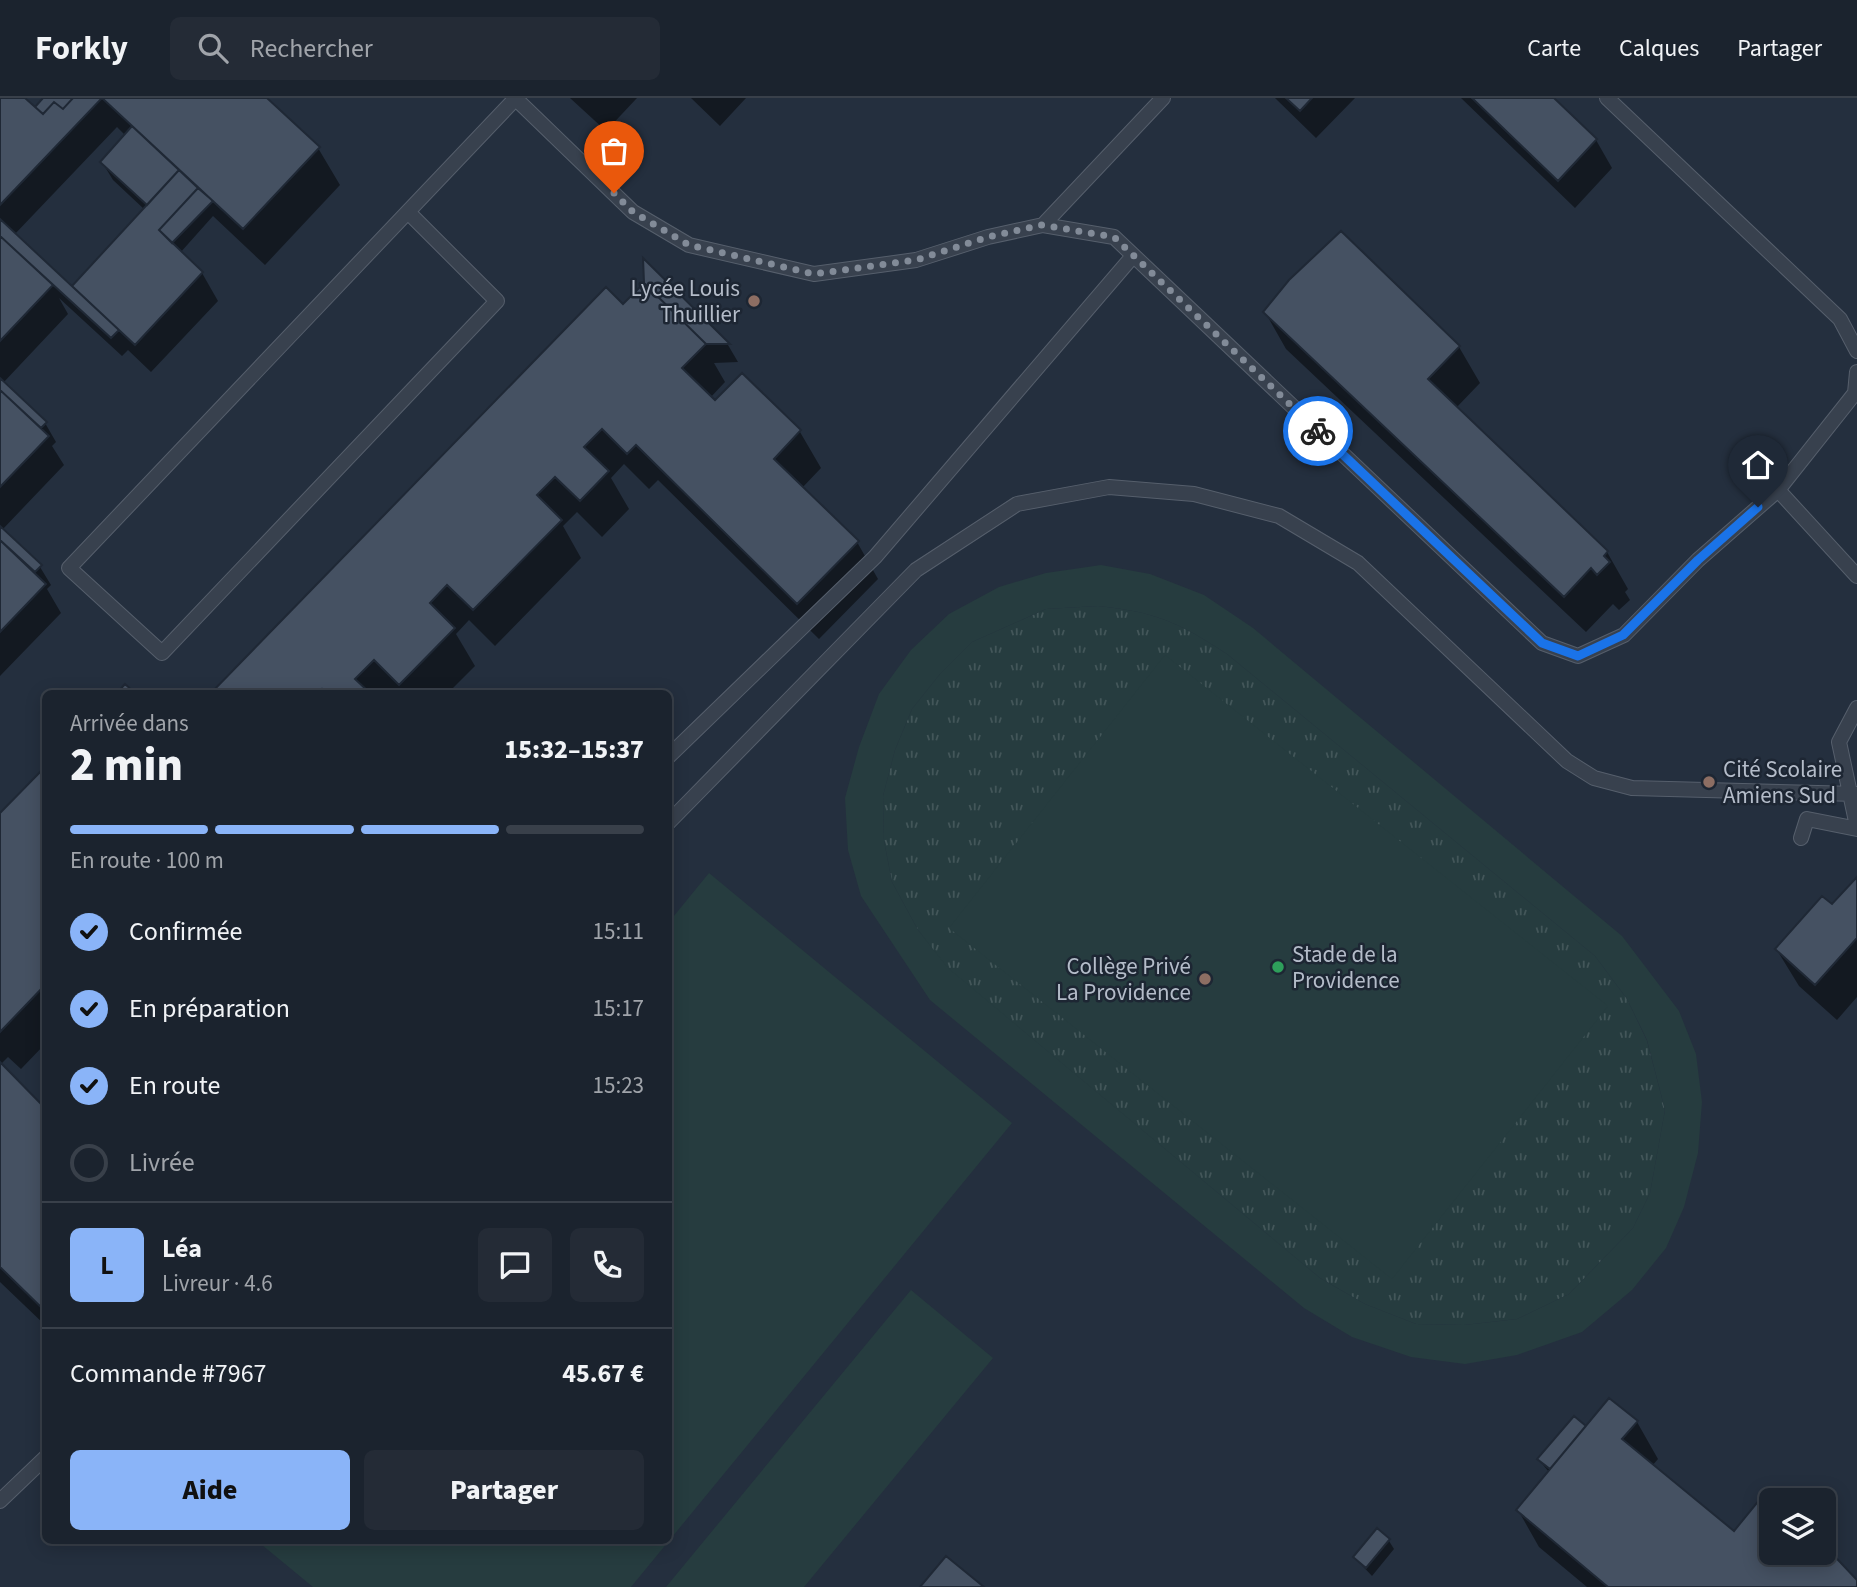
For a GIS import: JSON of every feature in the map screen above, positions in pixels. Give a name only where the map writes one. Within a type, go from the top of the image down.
[{"type":"lane","points":[[408,212],[497,301],[162,653],[69,568],[515,98],[633,212],[689,245],[814,274],[916,260],[988,237],[1042,225],[1114,237],[1542,643],[1578,656],[1623,635],[1698,560],[1778,490],[1855,393],[1857,372]]},
{"type":"lane","points":[[1042,225],[1163,98]]},
{"type":"lane","points":[[1607,98],[1840,319],[1857,351]]},
{"type":"lane","points":[[672,753],[875,556],[1133,256]]},
{"type":"lane","points":[[672,819],[916,570],[1017,505],[1109,487],[1194,494],[1279,516],[1358,563],[1567,761],[1594,778],[1632,788],[1852,793]]},
{"type":"lane","points":[[1778,490],[1857,576]]},
{"type":"lane","points":[[1801,838],[1807,819],[1857,827],[1852,793],[1839,742],[1857,708]]},
{"type":"lane","points":[[0,1501],[42,1461]]},
{"type":"green space","points":[[1101,565],[1150,574],[1204,595],[1253,628],[1622,936],[1679,1011],[1696,1054],[1702,1102],[1698,1153],[1684,1207],[1666,1248],[1632,1290],[1582,1332],[1517,1355],[1465,1364],[1411,1357],[1352,1337],[1304,1308],[930,1000],[861,896],[848,850],[845,798],[859,747],[879,694],[911,650],[949,614],[999,587],[1046,573]],"holes":[[[1098,606],[1166,620],[1227,654],[1595,956],[1627,999],[1647,1040],[1665,1110],[1650,1193],[1633,1228],[1569,1294],[1517,1319],[1464,1325],[1416,1324],[1365,1304],[1320,1278],[948,968],[918,930],[892,882],[884,841],[883,796],[895,750],[912,709],[940,674],[972,642],[1046,609]]]},
{"type":"green space","points":[[1098,606],[1166,620],[1227,654],[1595,956],[1627,999],[1647,1041],[1665,1110],[1650,1193],[1633,1228],[1569,1294],[1517,1319],[1464,1325],[1416,1324],[1365,1304],[1320,1278],[947,968],[918,930],[892,882],[884,841],[883,796],[895,750],[912,709],[940,674],[972,642],[1046,609]]},
{"type":"green space","name":"Stade de la Providence","points":[[1165,655],[1608,1006],[1392,1279],[949,928]]},
{"type":"green space","points":[[709,873],[1012,1123],[672,1537],[672,918]]},
{"type":"green space","points":[[911,1290],[993,1358],[804,1587],[666,1587]]},
{"type":"green space","points":[[261,1544],[666,1544],[631,1587],[313,1587]]},
{"type":"building","points":[[0,98],[25,98],[43,114],[54,102],[63,109],[73,98],[102,98],[0,205]]},
{"type":"building","points":[[43,98],[73,98],[63,109],[54,102],[43,114],[35,107]]},
{"type":"building","points":[[102,98],[267,98],[320,147],[243,229]]},
{"type":"building","points":[[1286,98],[1312,98],[1300,111]]},
{"type":"building","points":[[1472,98],[1554,98],[1597,139],[1558,181]]},
{"type":"building","points":[[132,126],[179,170],[147,205],[100,162]]},
{"type":"building","points":[[179,170],[198,188],[159,230],[203,272],[135,345],[72,286]]},
{"type":"building","points":[[198,188],[213,201],[172,243],[159,230]]},
{"type":"building","points":[[0,219],[119,330],[111,338],[0,236]]},
{"type":"building","points":[[1341,231],[1460,346],[1428,379],[1608,551],[1604,556],[1610,562],[1597,575],[1591,568],[1564,597],[1263,312],[1289,280]]},
{"type":"building","points":[[0,236],[53,285],[0,341]]},
{"type":"building","points":[[643,258],[730,344],[706,344],[644,283]]},
{"type":"building","points":[[644,283],[706,344],[682,368],[715,400],[742,373],[801,430],[774,459],[859,541],[797,604],[636,445],[627,454],[602,429],[584,447],[609,471],[580,501],[555,477],[537,495],[562,520],[473,610],[447,585],[430,603],[455,628],[399,685],[374,660],[355,679],[367,690],[214,690],[606,287],[623,304]]},
{"type":"building","points":[[0,378],[47,422],[41,428],[0,390]]},
{"type":"building","points":[[0,390],[49,436],[0,487]]},
{"type":"building","points":[[0,526],[42,565],[35,572],[0,540]]},
{"type":"building","points":[[0,540],[46,584],[0,632]]},
{"type":"building","points":[[125,684],[132,690],[120,690]]},
{"type":"building","points":[[42,770],[42,988],[0,1032],[0,813]]},
{"type":"building","points":[[1857,877],[1857,938],[1815,985],[1775,949],[1822,896],[1832,904]]},
{"type":"building","points":[[0,1062],[42,1105],[42,1308],[0,1267]]},
{"type":"building","points":[[1609,1398],[1638,1421],[1622,1439],[1734,1531],[1759,1500],[1759,1565],[1836,1565],[1836,1558],[1857,1580],[1857,1587],[1608,1587],[1516,1510]]},
{"type":"building","points":[[1574,1416],[1586,1426],[1550,1469],[1537,1459]]},
{"type":"building","points":[[1377,1528],[1390,1539],[1366,1568],[1353,1557]]},
{"type":"building","points":[[946,1556],[984,1587],[920,1587]]},
{"type":"way so far","points":[[614,193],[633,212],[689,245],[814,274],[916,260],[988,237],[1042,225],[1114,237],[1318,431]]},
{"type":"place","name":"Lycée Louis Thuillier","points":[[754,301]]},
{"type":"place","name":"Cité Scolaire Amiens Sud","points":[[1709,782]]},
{"type":"place","name":"Stade de la Providence","points":[[1278,967]]},
{"type":"place","name":"Collège Privé La Providence","points":[[1205,979]]},
{"type":"route","points":[[1318,431],[1542,643],[1578,656],[1623,635],[1698,560],[1758,507]]}]
